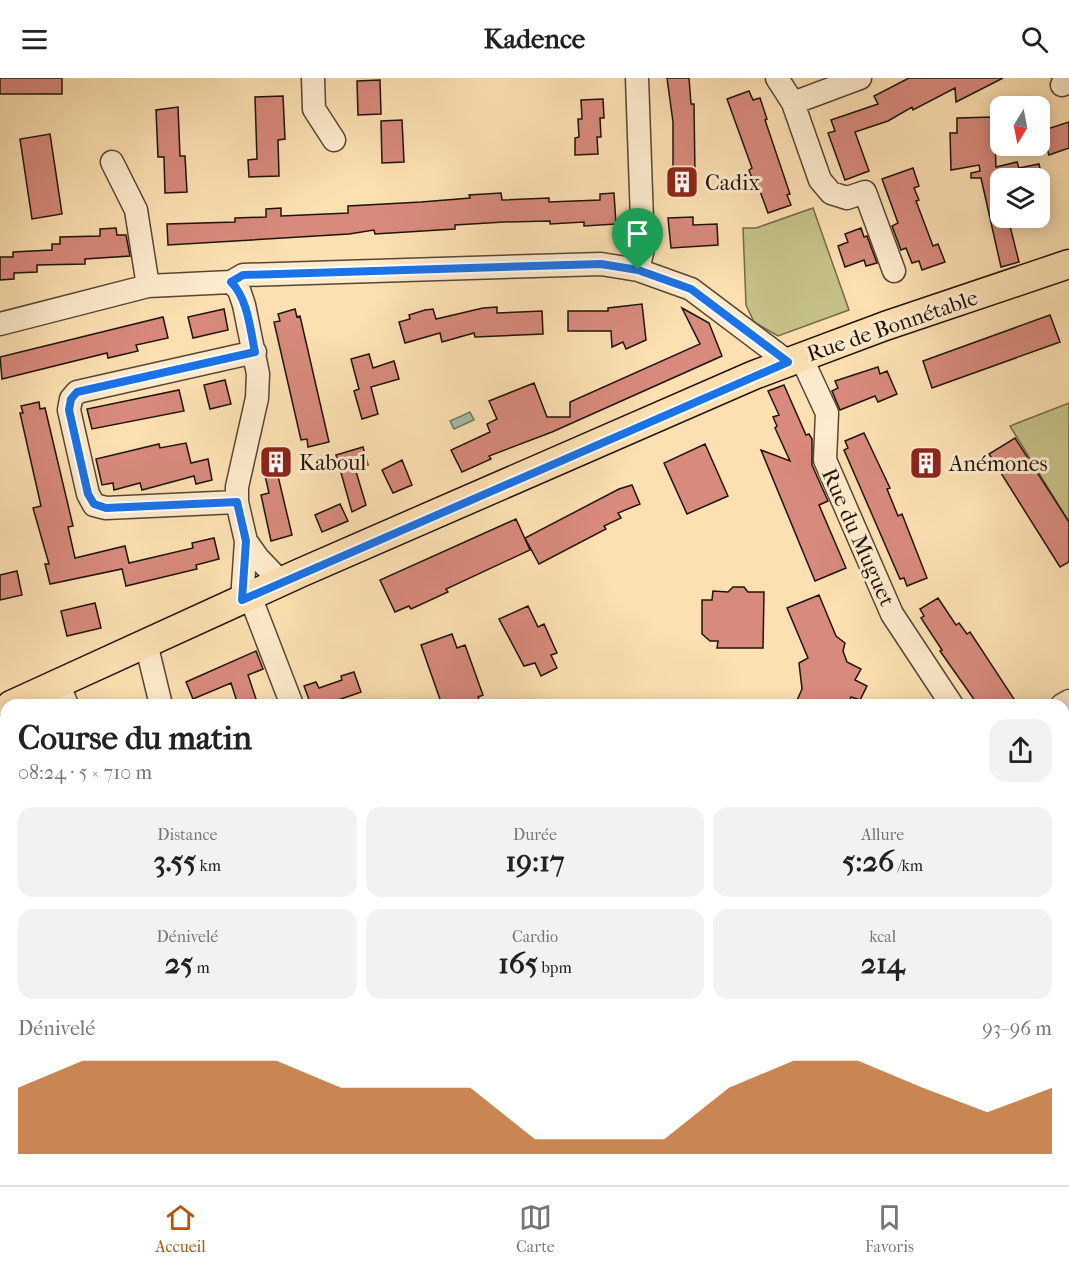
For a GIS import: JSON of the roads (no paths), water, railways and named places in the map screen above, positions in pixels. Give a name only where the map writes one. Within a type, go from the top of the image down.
[{"type":"main road","name":"Rue de Bonnétable","points":[[39,699],[63,694],[146,643],[281,582],[794,360],[1069,264]]},
{"type":"street","points":[[313,78],[314,109],[334,140]]},
{"type":"street","points":[[637,78],[642,249],[638,270]]},
{"type":"street","points":[[777,78],[793,103],[820,180],[831,192],[847,198],[865,192],[894,271]]},
{"type":"street","points":[[793,103],[860,78]]},
{"type":"street","points":[[112,162],[136,210],[147,286]]},
{"type":"street","points":[[0,324],[147,286],[231,282],[243,275],[601,264],[638,270],[691,289],[794,360]]},
{"type":"street","points":[[231,282],[239,290],[244,305],[258,375],[257,398],[237,487],[237,502],[246,541],[246,598],[289,699]]},
{"type":"street","points":[[237,502],[106,508],[94,504],[88,494],[69,410],[71,399],[77,392],[255,352]]},
{"type":"street","name":"Rue du Muguet","points":[[794,360],[826,413],[825,460],[892,614],[948,699]]},
{"type":"street","points":[[246,541],[258,558],[281,582]]},
{"type":"street","points":[[146,643],[159,699]]},
{"type":"place","name":"Cadix","points":[[682,182]]},
{"type":"place","name":"Kaboul","points":[[276,462]]},
{"type":"place","name":"Anémones","points":[[926,463]]}]
